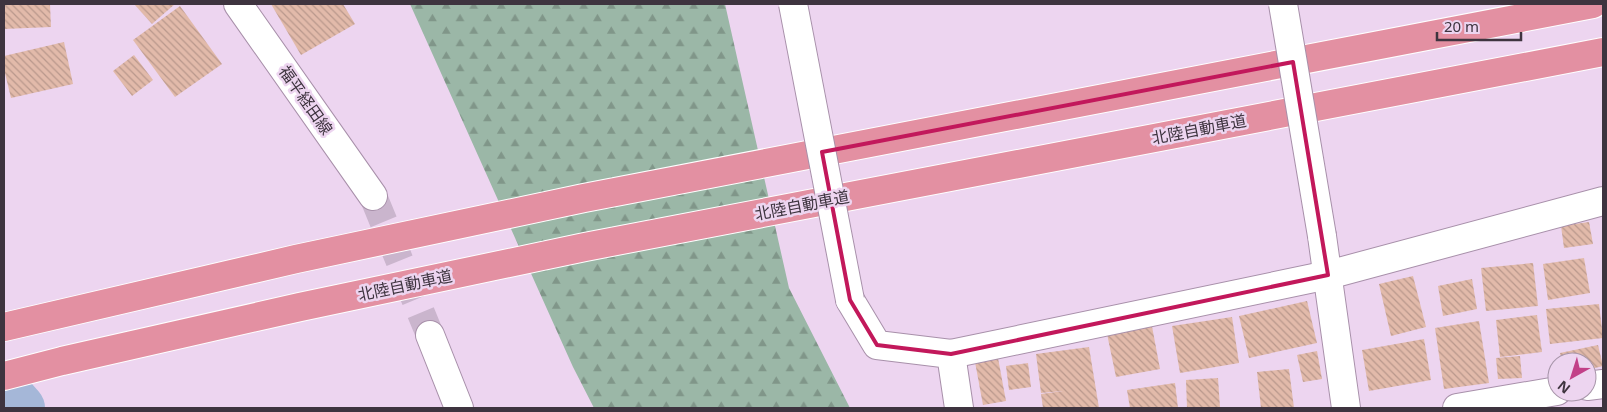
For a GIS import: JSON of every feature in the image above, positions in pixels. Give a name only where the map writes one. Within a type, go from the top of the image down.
[{"type":"highway","points":[[4,327],[44,316],[306,257],[584,198],[1593,4]]},
{"type":"highway","name":"北陸自動車道","points":[[4,376],[300,307],[585,247],[1603,52]]},
{"type":"street","name":"福平経田線","points":[[238,4],[373,196]]},
{"type":"street","points":[[793,4],[850,300],[877,345],[951,354],[1328,275],[1603,201]]},
{"type":"street","points":[[1283,4],[1322,236],[1346,408]]},
{"type":"street","points":[[430,335],[458,408]]},
{"type":"street","points":[[951,354],[959,408]]},
{"type":"street","points":[[1457,408],[1547,394]]},
{"type":"highlighted area","points":[[1293,62],[1328,275],[951,354],[877,345],[850,300],[822,152]]},
{"type":"green space","points":[[410,4],[725,4],[789,288],[850,408],[594,408],[573,367]]},
{"type":"building","points":[[4,4],[50,4],[51,27],[4,29]]},
{"type":"building","points":[[134,4],[175,4],[152,24]]},
{"type":"building","points":[[271,4],[343,4],[355,24],[301,55]]},
{"type":"building","points":[[180,6],[222,64],[175,97],[133,40]]},
{"type":"building","points":[[64,42],[73,84],[11,98],[4,69],[4,56]]},
{"type":"building","points":[[134,55],[153,80],[132,96],[113,71]]},
{"type":"building","points":[[1589,222],[1593,244],[1564,248],[1561,226]]},
{"type":"building","points":[[1584,258],[1590,293],[1548,300],[1543,264]]},
{"type":"building","points":[[1533,263],[1538,306],[1486,311],[1481,268]]},
{"type":"building","points":[[1413,276],[1426,327],[1391,336],[1379,284]]},
{"type":"building","points":[[1472,279],[1477,309],[1443,316],[1438,286]]},
{"type":"building","points":[[1307,301],[1317,343],[1249,358],[1239,316]]},
{"type":"building","points":[[1599,304],[1603,338],[1550,344],[1546,309]]},
{"type":"building","points":[[1537,315],[1542,352],[1500,357],[1496,320]]},
{"type":"building","points":[[1232,317],[1239,363],[1180,373],[1172,326]]},
{"type":"building","points":[[1151,321],[1160,369],[1116,377],[1106,329]]},
{"type":"building","points":[[1479,321],[1489,383],[1444,389],[1435,328]]},
{"type":"building","points":[[1424,339],[1431,380],[1369,391],[1362,350]]},
{"type":"building","points":[[1598,345],[1603,366],[1597,368],[1597,352],[1565,352]]},
{"type":"building","points":[[1089,347],[1099,408],[1043,408],[1041,394],[1063,391],[1041,393],[1036,354]]},
{"type":"building","points":[[1317,351],[1322,379],[1303,382],[1297,355]]},
{"type":"building","points":[[1520,356],[1522,378],[1498,379],[1496,358]]},
{"type":"building","points":[[998,358],[1006,401],[983,405],[975,362]]},
{"type":"building","points":[[1028,363],[1031,387],[1009,390],[1006,366]]},
{"type":"building","points":[[1289,369],[1294,408],[1261,408],[1257,372]]},
{"type":"building","points":[[1218,378],[1220,408],[1187,408],[1186,380]]},
{"type":"building","points":[[1175,383],[1178,408],[1130,408],[1127,390]]},
{"type":"waterway","points":[[4,390],[20,408]]},
{"type":"tunnel","points":[[373,196],[430,335]]}]
